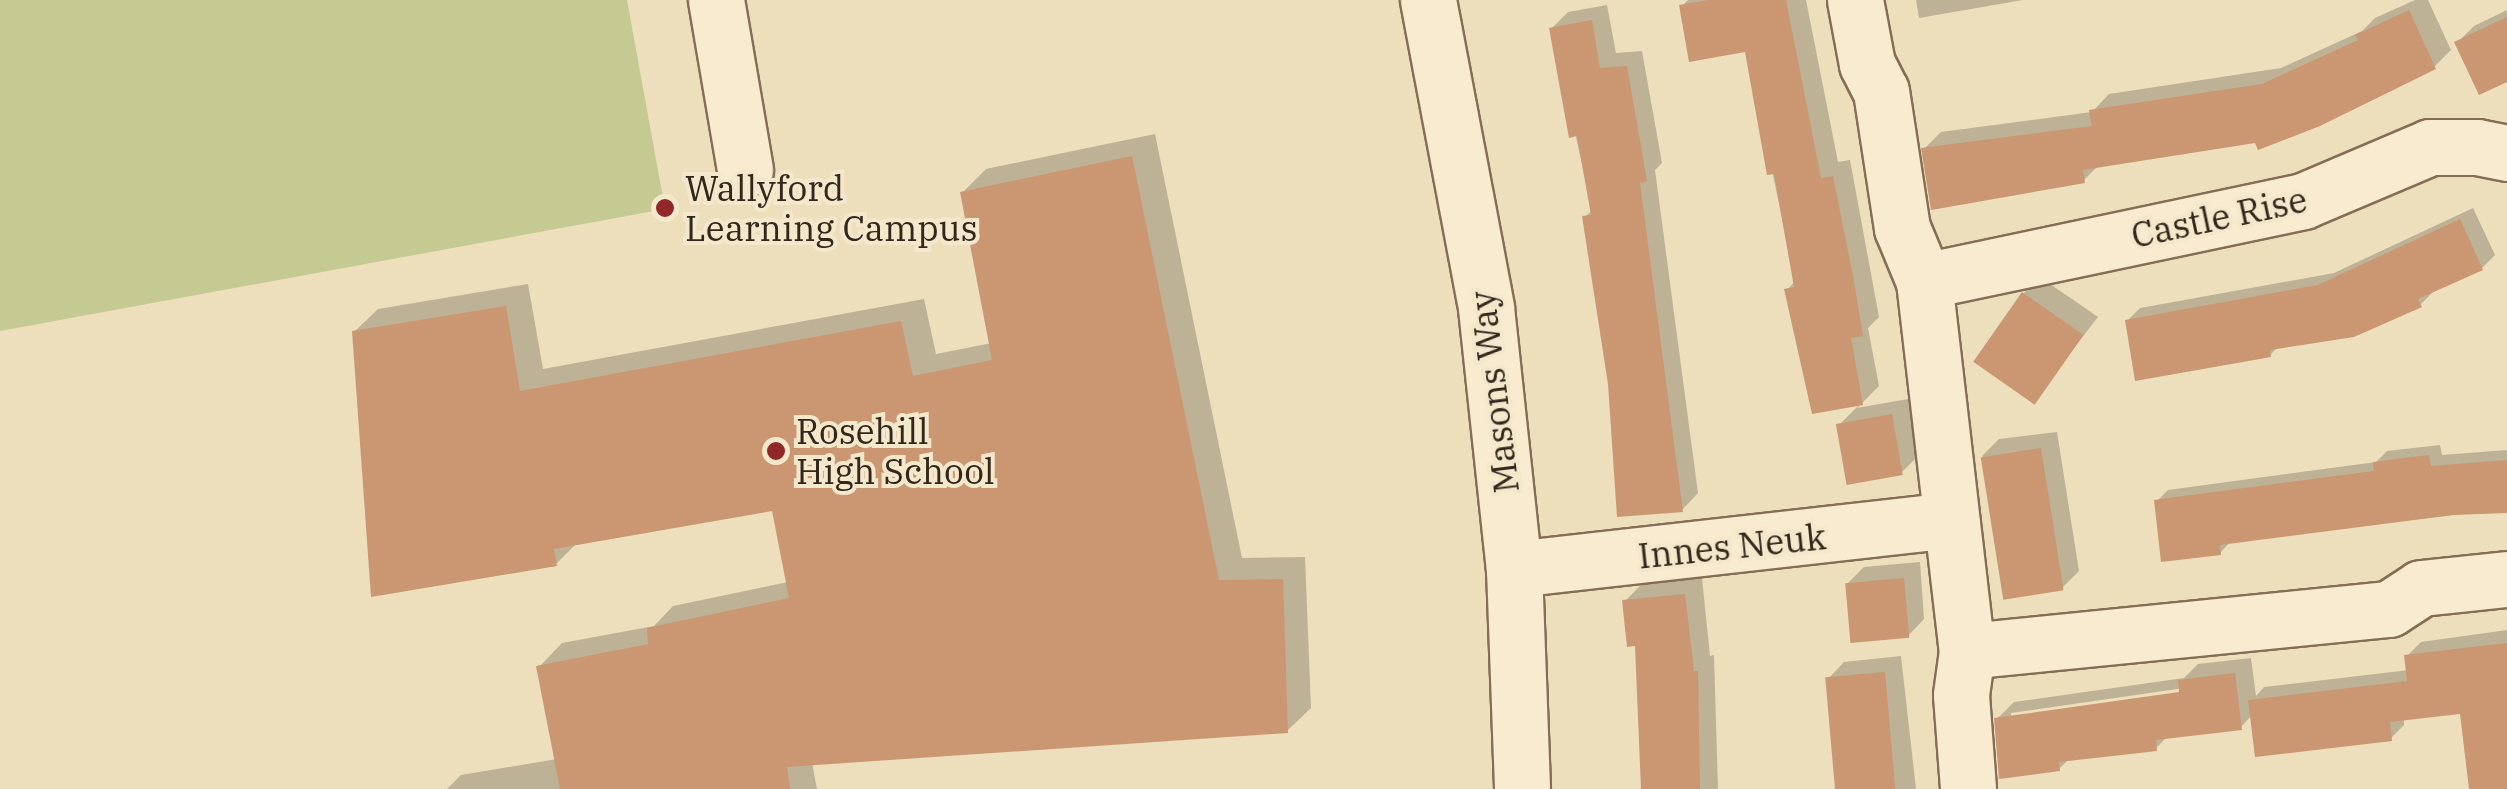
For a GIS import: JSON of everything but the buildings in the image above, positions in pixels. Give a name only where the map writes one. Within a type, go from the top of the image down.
[{"type":"street","points":[[716,0],[745,170]]},
{"type":"street","name":"Masons Way","points":[[1428,0],[1486,308],[1514,569],[1522,789]]},
{"type":"street","points":[[1855,0],[1867,64],[1881,91],[1902,228],[1924,281],[1967,651],[1961,694],[1968,789]]},
{"type":"street","name":"Castle Rise","points":[[1924,281],[2303,200],[2430,147],[2478,147],[2507,153]]},
{"type":"street","name":"Innes Neuk","points":[[1514,569],[1951,520]]},
{"type":"street","points":[[1967,651],[2388,609],[2421,588],[2507,579]]},
{"type":"green space","points":[[0,0],[627,0],[665,209],[0,331]]},
{"type":"place","name":"Wallyford Learning Campus","points":[[665,208]]},
{"type":"place","name":"Rosehill High School","points":[[776,451]]}]
